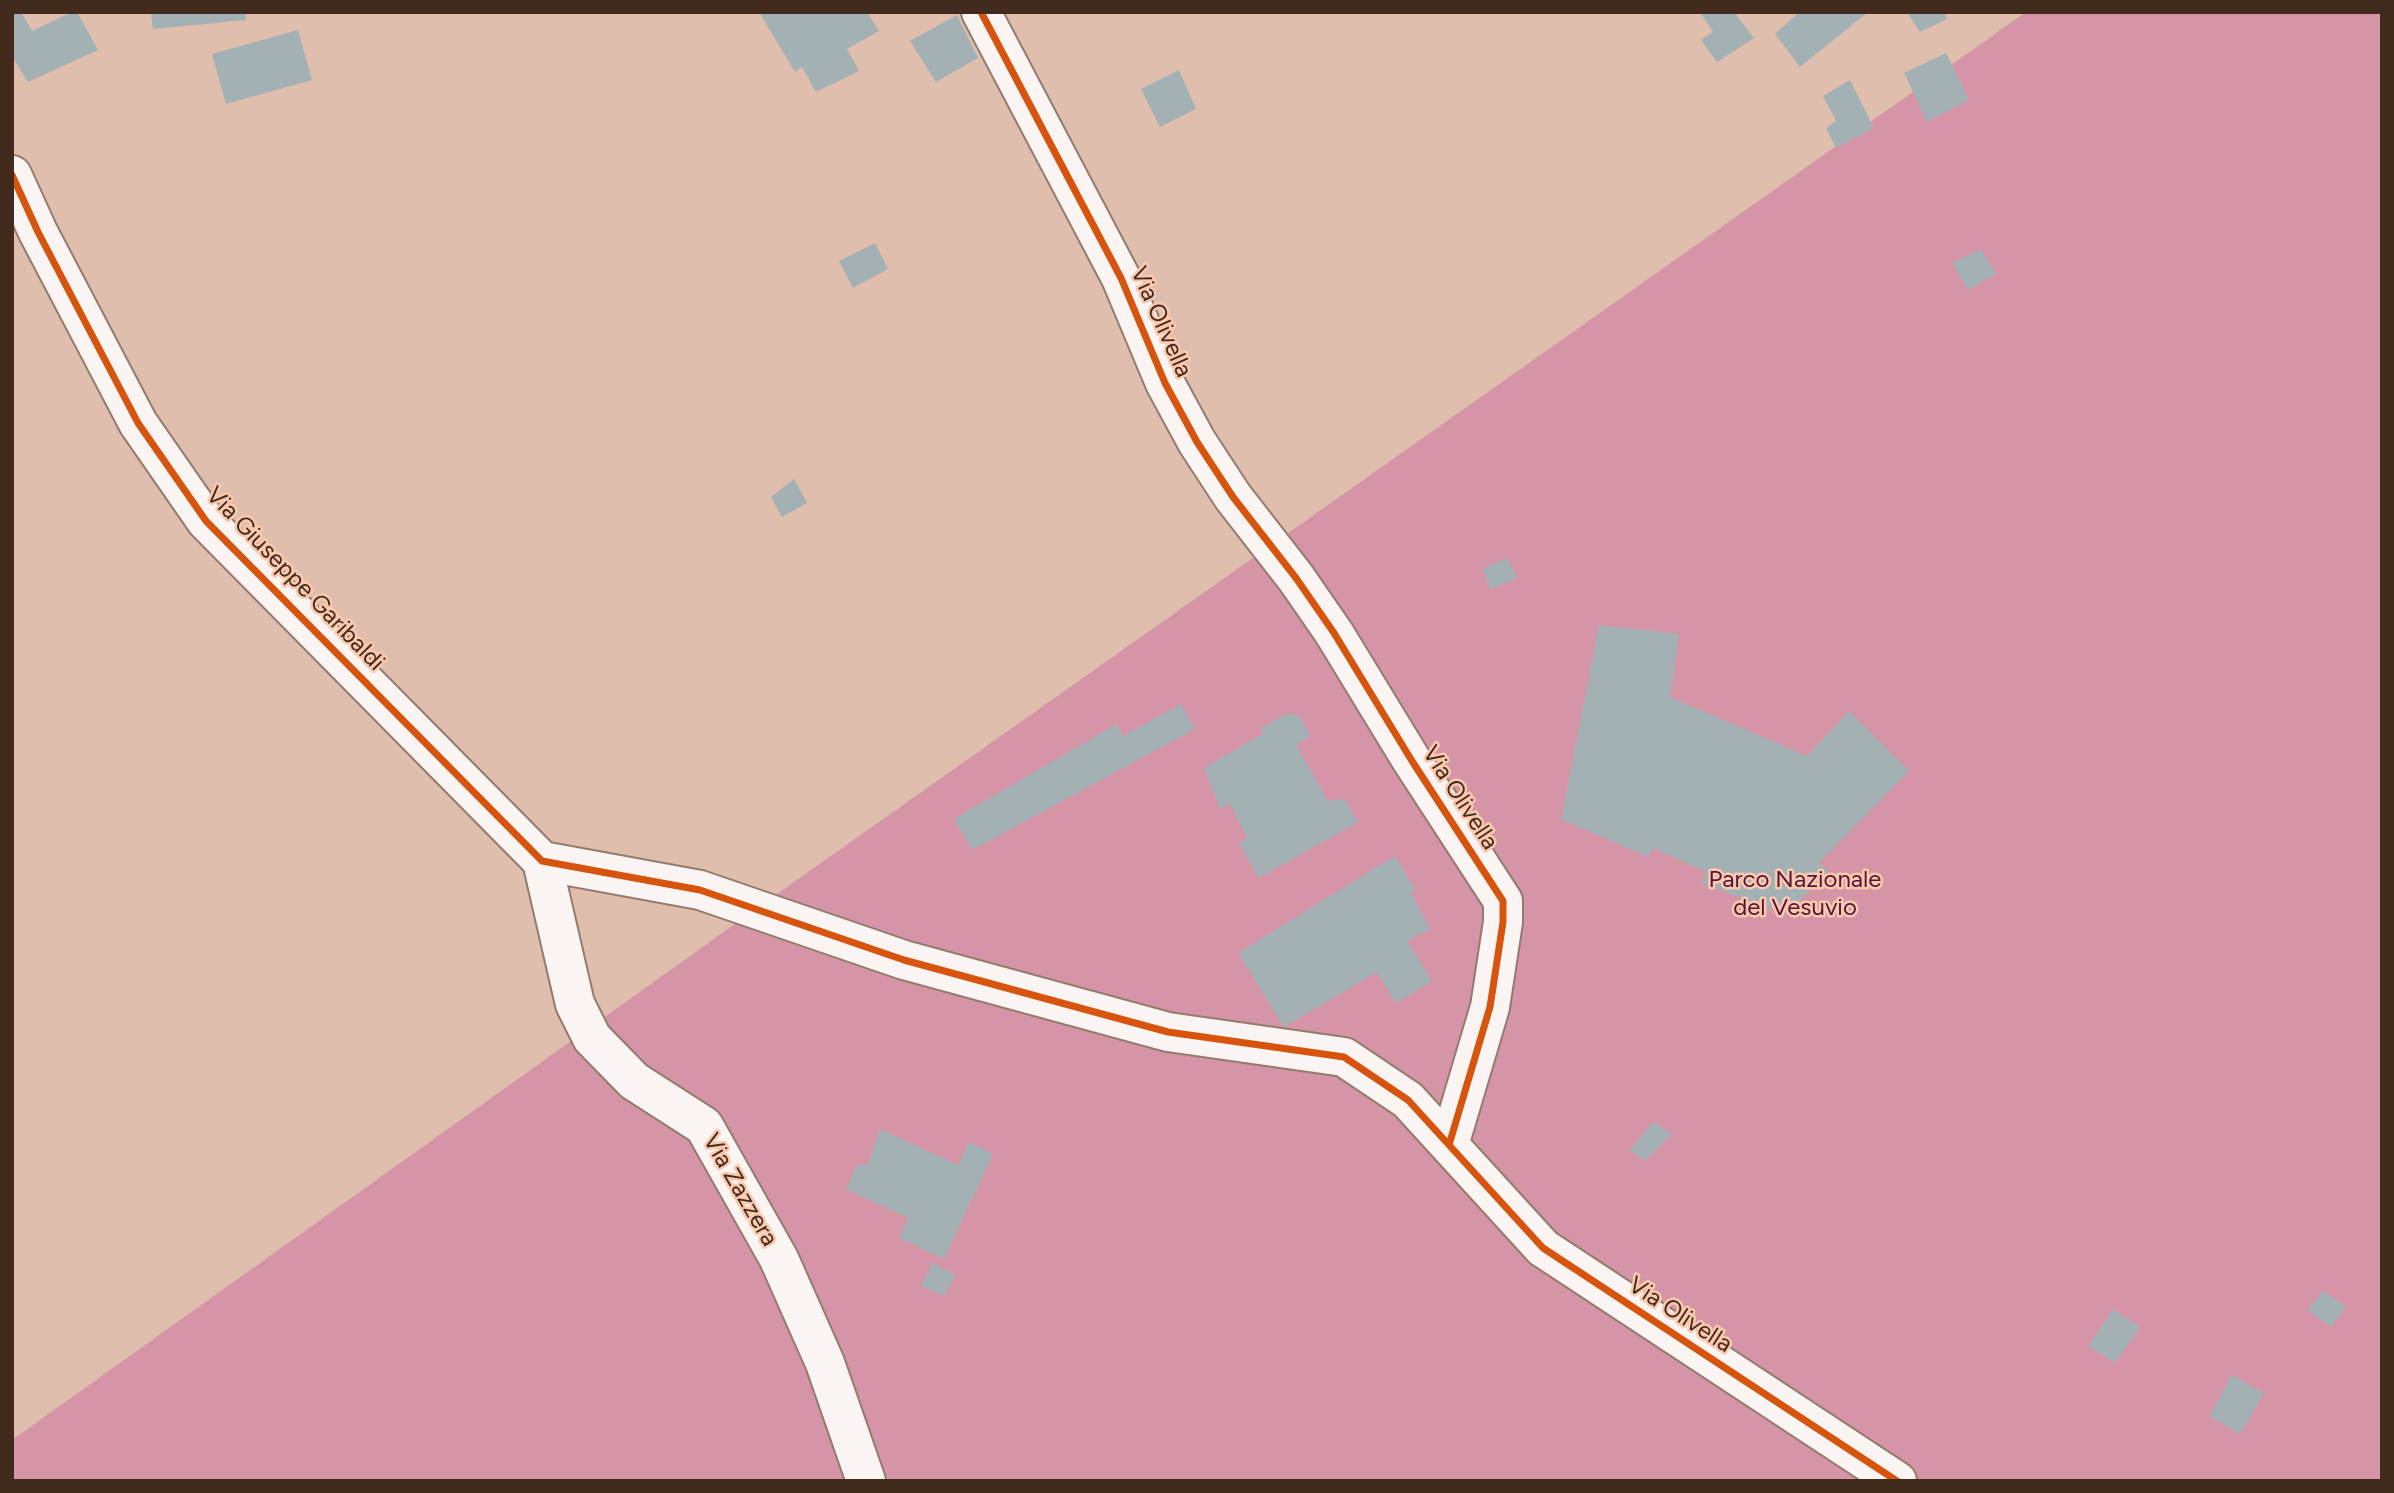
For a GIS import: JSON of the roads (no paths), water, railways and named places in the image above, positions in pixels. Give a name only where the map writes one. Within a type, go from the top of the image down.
[{"type":"street","name":"Via Olivella","points":[[981,12],[1121,278],[1166,383],[1197,442],[1233,497],[1296,578],[1334,634],[1503,901],[1503,922],[1490,1007],[1449,1145],[1543,1248],[1897,1481]]},
{"type":"street","name":"Via Giuseppe Garibaldi","points":[[12,175],[38,232],[138,423],[206,521],[542,861]]},
{"type":"street","points":[[542,861],[700,890],[904,960],[1168,1032],[1344,1057],[1408,1100],[1449,1145]]},
{"type":"street","name":"Via Zazzera","points":[[542,861],[575,1004],[592,1038],[634,1081],[704,1126],[779,1259],[825,1363],[866,1481]]},
{"type":"park label","name":"Parco Nazionale del Vesuvio","points":[[1795,894]]}]
